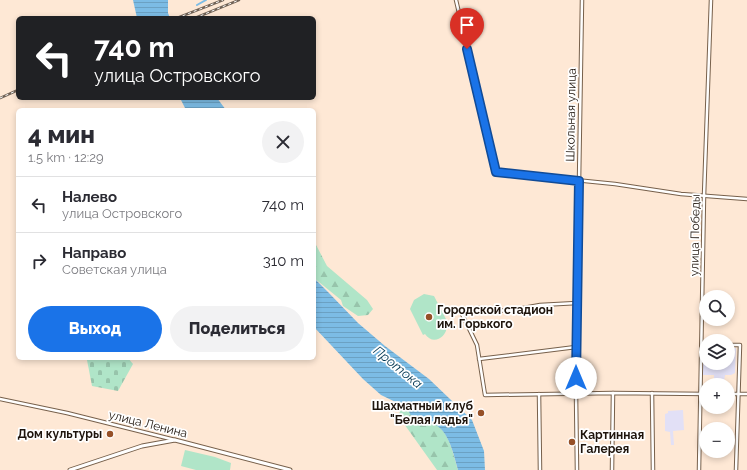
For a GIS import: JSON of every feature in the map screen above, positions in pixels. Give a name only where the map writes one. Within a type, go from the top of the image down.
[{"type":"main road","name":"улица Ленина","points":[[166,439],[175,440],[290,470]]},
{"type":"main road","points":[[70,470],[166,439]]},
{"type":"street","points":[[456,0],[496,172],[704,196],[747,199]]},
{"type":"street","name":"Школьная улица","points":[[577,470],[576,347],[582,0]]},
{"type":"street","name":"улица Победы","points":[[701,334],[704,196],[711,0]]},
{"type":"street","points":[[577,302],[540,305],[507,311],[479,308],[461,312],[477,345],[485,395],[613,393],[699,394]]},
{"type":"street","points":[[735,345],[740,345],[736,470]]},
{"type":"street","points":[[479,359],[576,347]]},
{"type":"street","points":[[612,470],[613,393]]},
{"type":"street","points":[[652,393],[653,470]]},
{"type":"street","points":[[539,394],[540,470]]},
{"type":"street","points":[[735,394],[747,394]]},
{"type":"street","name":"улица Ленина","points":[[0,399],[67,413],[166,439]]},
{"type":"street","name":"улица Победы","points":[[699,470],[700,414]]},
{"type":"shaded area","points":[[736,348],[735,373],[725,375],[724,378],[714,378],[714,375],[703,375],[703,370],[735,370]]},
{"type":"shaded area","points":[[683,410],[684,430],[673,431],[674,445],[671,445],[670,432],[665,431],[665,414],[668,413],[668,411]]},
{"type":"green space","points":[[316,245],[327,266],[367,300],[373,309],[368,315],[358,316],[343,306],[341,300],[316,280]]},
{"type":"green space","name":"Городской cтадион им. Горького","points":[[424,294],[434,296],[449,325],[447,326],[444,334],[435,340],[431,339],[425,334],[423,335],[410,309],[414,300]]},
{"type":"green space","points":[[87,360],[130,360],[133,364],[118,391],[92,386]]},
{"type":"green space","points":[[402,406],[408,408],[415,419],[431,421],[442,430],[449,442],[458,470],[437,470],[402,421],[399,414]]},
{"type":"green space","points":[[185,450],[215,457],[231,463],[230,470],[196,470],[181,466]]},
{"type":"water","points":[[133,0],[168,0],[169,16],[137,16]]},
{"type":"water","points":[[181,100],[218,100],[224,108],[185,108]]},
{"type":"water","name":"Протока","points":[[316,280],[358,323],[385,346],[429,379],[472,420],[484,451],[485,470],[458,470],[450,444],[442,430],[432,423],[413,417],[408,408],[381,395],[363,379],[316,329]]},
{"type":"waterway","points":[[197,5],[206,0]]},
{"type":"railway","points":[[182,16],[223,0]]},
{"type":"railway","points":[[200,16],[239,0]]},
{"type":"railway","points":[[0,98],[16,91]]},
{"type":"place","name":"Городской cтадион им. Горького","points":[[429,317]]},
{"type":"place","name":"Шахматный клуб \"Белая ладья\"","points":[[481,413]]},
{"type":"place","name":"Дом культуры","points":[[110,434]]},
{"type":"place","name":"Картинная Галерея","points":[[572,442]]},
{"type":"route","points":[[467,49],[496,172],[579,181],[576,378]]}]
